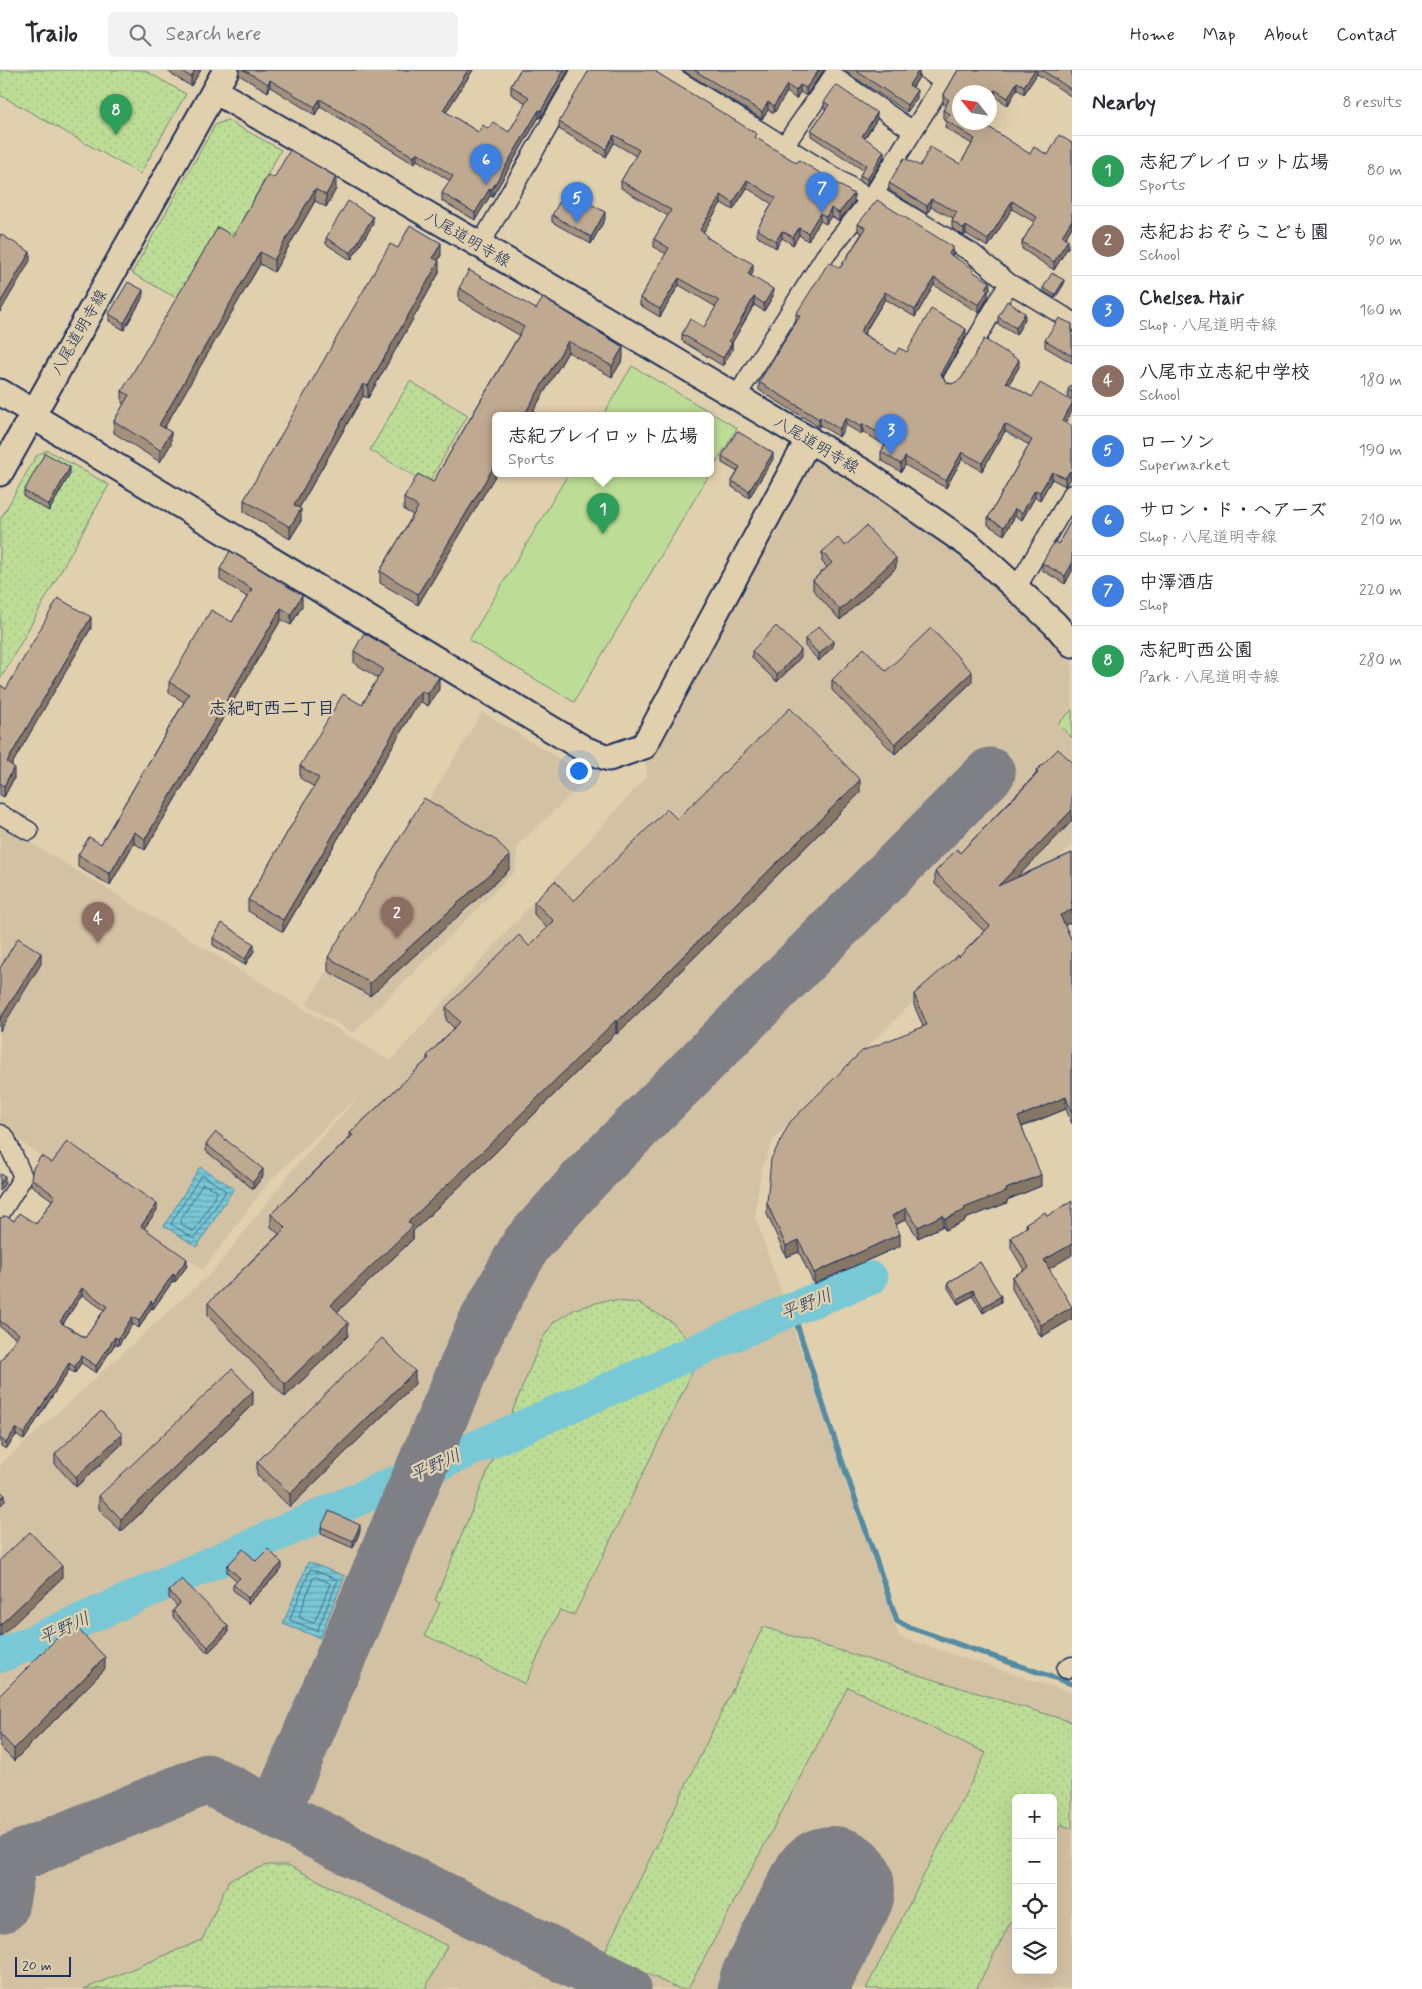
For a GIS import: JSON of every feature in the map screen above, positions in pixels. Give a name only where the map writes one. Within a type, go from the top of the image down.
[{"type":"main road","name":"八尾道明寺線","points":[[0,473],[221,80],[480,245],[866,474],[969,545],[1017,587],[1055,624],[1072,644]]},
{"type":"main road","points":[[0,392],[32,414],[586,750],[609,758],[644,746],[809,439]]},
{"type":"street","points":[[480,245],[581,70]]},
{"type":"street","points":[[662,70],[784,146],[972,253],[1009,283],[1072,321]]},
{"type":"street","points":[[736,397],[825,256],[872,197],[947,76],[927,70]]},
{"type":"street","points":[[784,146],[832,76],[913,131]]},
{"type":"street","points":[[952,381],[1009,283]]},
{"type":"street","points":[[1017,587],[1071,499]]},
{"type":"street","points":[[0,814],[30,831]]},
{"type":"street","points":[[0,1134],[5,1136],[23,1177],[0,1214]]},
{"type":"shaded area","points":[[809,439],[865,473],[1072,644],[1072,845],[773,1140],[761,1171],[755,1216],[899,1637],[1072,1693],[1072,1989],[0,1989],[0,1465],[214,1270],[290,1173],[362,1092],[268,1183],[203,1270],[0,1127],[0,824],[390,1061],[647,776],[644,746]]},
{"type":"shaded area","points":[[482,712],[590,777],[518,845],[515,871],[353,1033],[306,1005]]},
{"type":"green space","points":[[0,70],[144,70],[186,94],[140,174],[0,95]]},
{"type":"green space","points":[[227,120],[281,150],[231,240],[178,299],[132,273],[215,125]]},
{"type":"green space","points":[[632,366],[710,412],[605,412]]},
{"type":"green space","points":[[410,381],[468,415],[428,484],[370,450]]},
{"type":"green space","points":[[714,414],[737,428],[714,467]]},
{"type":"green space","points":[[47,450],[109,485],[0,680],[0,520],[36,456]]},
{"type":"green space","points":[[567,477],[708,477],[574,702],[469,640]]},
{"type":"green space","points":[[1072,710],[1072,738],[1058,724]]},
{"type":"green space","points":[[607,1300],[638,1303],[672,1322],[689,1342],[694,1357],[694,1369],[574,1615],[560,1610],[525,1684],[425,1635],[440,1603],[435,1600],[542,1339],[554,1322],[575,1309]]},
{"type":"green space","points":[[763,1627],[1072,1722],[1072,1829],[1061,1824],[1057,1832],[1057,1794],[1012,1794],[1012,1920],[977,1987],[979,1989],[866,1989],[986,1753],[848,1687],[688,1989],[679,1989],[604,1953]]},
{"type":"green space","points":[[267,1865],[288,1865],[447,1946],[425,1989],[84,1989],[202,1940],[229,1880]]},
{"type":"water","points":[[200,1167],[234,1188],[197,1247],[164,1226]]},
{"type":"water","points":[[308,1562],[345,1576],[320,1638],[283,1624]]},
{"type":"building","points":[[179,70],[195,70],[191,77]]},
{"type":"building","points":[[244,70],[468,70],[443,110],[478,132],[483,125],[488,129],[493,122],[509,132],[529,97],[511,86],[520,70],[564,70],[541,111],[539,110],[492,189],[490,188],[475,213],[442,193],[453,176],[417,152],[414,157],[320,99],[315,107],[270,80],[268,84]]},
{"type":"building","points":[[589,70],[656,70],[656,72],[757,134],[755,137],[797,163],[799,160],[854,194],[839,213],[831,208],[826,217],[820,213],[808,233],[799,228],[793,237],[782,231],[776,241],[757,229],[776,198],[747,180],[733,203],[721,195],[700,230],[707,235],[706,237],[753,264],[748,274],[773,289],[764,304],[754,297],[729,341],[732,343],[723,358],[682,334],[690,319],[704,327],[719,301],[679,278],[660,309],[640,298],[669,248],[654,239],[671,210],[621,181],[639,150],[614,135],[606,149],[559,122]]},
{"type":"building","points":[[694,70],[819,70],[806,88],[800,85],[796,91],[787,85],[774,106],[768,102],[762,112]]},
{"type":"building","points":[[855,70],[919,70],[909,85],[917,90],[907,105]]},
{"type":"building","points":[[958,70],[1035,70],[1024,86],[1017,82],[1008,98],[997,91],[997,85],[952,85],[952,124],[945,120],[950,114],[943,110],[949,100],[943,96]]},
{"type":"building","points":[[1042,70],[1072,70],[1072,90]]},
{"type":"building","points":[[836,85],[877,113],[862,136],[884,151],[867,179],[860,175],[866,165],[811,130],[829,105],[824,102]]},
{"type":"building","points":[[961,130],[993,130],[1030,154],[1034,147],[1048,155],[1059,135],[1072,143],[1072,220],[1062,236],[1068,240],[1054,262],[1022,242],[1037,217],[1012,201],[988,240],[966,226],[964,229],[952,221],[957,212],[931,199],[927,206],[889,183],[904,158],[920,166],[930,147],[960,164],[975,139]]},
{"type":"building","points":[[290,150],[336,177],[326,195],[315,189],[274,260],[260,252],[159,425],[171,432],[160,450],[114,421],[129,395],[122,391],[218,227],[233,236],[268,175],[274,178]]},
{"type":"building","points":[[566,190],[605,212],[591,237],[552,215]]},
{"type":"building","points":[[877,200],[953,247],[949,254],[974,269],[972,271],[990,282],[986,288],[988,290],[979,305],[934,278],[915,310],[885,292],[860,332],[895,354],[899,348],[907,352],[931,309],[966,329],[941,374],[946,382],[952,384],[961,379],[984,339],[1019,360],[1006,382],[1032,397],[1040,383],[1072,401],[1062,421],[1072,426],[1072,473],[1070,471],[1065,478],[1052,472],[1040,492],[1035,490],[1022,513],[1015,509],[1004,527],[988,518],[1032,440],[1005,424],[982,463],[962,452],[946,481],[905,457],[901,464],[881,452],[889,439],[863,424],[861,427],[846,418],[839,429],[820,417],[819,419],[759,382],[800,316],[796,314],[829,262],[840,268],[866,228],[858,224]]},
{"type":"building","points":[[348,201],[373,217],[351,253],[326,238]]},
{"type":"building","points":[[410,225],[441,243],[433,258],[439,261],[368,386],[363,384],[294,505],[301,509],[290,527],[244,500],[390,244],[398,248]]},
{"type":"building","points":[[0,234],[30,252],[0,303]]},
{"type":"building","points":[[469,270],[536,309],[543,298],[623,347],[612,366],[568,341],[526,412],[492,412],[492,470],[418,594],[380,571],[418,507],[404,498],[418,474],[433,482],[524,327],[459,288]]},
{"type":"building","points":[[1052,273],[1064,280],[1055,295],[1043,288]]},
{"type":"building","points":[[128,282],[143,290],[124,323],[109,314]]},
{"type":"building","points":[[1007,301],[1025,313],[1016,328],[998,317]]},
{"type":"building","points":[[1059,318],[1072,324],[1072,356],[1045,340]]},
{"type":"building","points":[[1072,384],[1072,392],[1068,390]]},
{"type":"building","points":[[737,431],[773,453],[749,491],[732,481],[740,467],[722,456]]},
{"type":"building","points":[[45,453],[70,467],[49,505],[24,491]]},
{"type":"building","points":[[1072,519],[1072,564],[1065,576],[1042,563],[1054,542],[1058,544]]},
{"type":"building","points":[[866,526],[896,558],[840,610],[813,580],[832,563],[822,552],[838,538],[845,546]]},
{"type":"building","points":[[230,551],[302,595],[291,614],[281,608],[145,839],[134,832],[110,874],[78,855],[89,837],[101,844],[189,694],[169,682],[211,610],[232,622],[252,589],[220,569]]},
{"type":"building","points":[[58,598],[91,617],[7,762],[14,767],[4,786],[0,783],[0,685],[6,689]]},
{"type":"building","points":[[776,626],[801,650],[777,675],[752,651]]},
{"type":"building","points":[[819,626],[833,641],[819,654],[805,639]]},
{"type":"building","points":[[931,628],[972,672],[895,744],[832,680],[864,648],[886,671]]},
{"type":"building","points":[[364,633],[439,677],[428,694],[421,691],[412,701],[283,920],[248,900],[319,778],[300,766],[343,694],[362,705],[383,669],[354,651]]},
{"type":"building","points":[[790,708],[860,780],[617,1022],[616,1020],[503,1132],[408,1222],[413,1226],[331,1305],[348,1323],[285,1384],[208,1303],[286,1228],[271,1214],[353,1135],[350,1133],[429,1058],[427,1056],[460,1022],[446,1007],[519,935],[529,946],[554,921],[534,902],[555,881],[574,901],[667,809],[677,819]]},
{"type":"building","points":[[1058,749],[1072,762],[1072,810],[998,886],[1072,853],[1072,910],[1060,915],[1072,941],[1072,1113],[1066,1097],[1018,1117],[1041,1175],[964,1208],[965,1210],[945,1219],[943,1215],[918,1227],[906,1208],[892,1216],[900,1234],[814,1273],[799,1240],[786,1246],[767,1203],[771,1159],[790,1122],[862,1051],[927,1025],[914,994],[958,955],[959,957],[990,926],[935,872],[957,849],[960,853],[1038,773],[1036,771]]},
{"type":"building","points":[[424,798],[497,841],[510,856],[370,983],[328,957]]},
{"type":"building","points":[[222,923],[254,944],[245,959],[213,938]]},
{"type":"building","points":[[18,938],[41,953],[0,1019],[0,968]]},
{"type":"building","points":[[216,1132],[263,1169],[253,1182],[206,1144]]},
{"type":"building","points":[[67,1141],[157,1204],[141,1226],[187,1259],[175,1276],[173,1274],[153,1303],[151,1301],[139,1321],[132,1317],[118,1339],[115,1337],[96,1366],[81,1356],[75,1367],[69,1363],[24,1434],[16,1428],[6,1443],[0,1440],[0,1362],[19,1334],[0,1321],[0,1218],[6,1216],[14,1221],[19,1213],[36,1224],[55,1196],[31,1178],[33,1168],[41,1156],[52,1163]],"holes":[[[82,1288],[107,1306],[85,1338],[60,1322]]]},
{"type":"building","points":[[0,1174],[5,1176],[0,1184]]},
{"type":"building","points":[[1072,1201],[1072,1244],[1044,1260],[1072,1307],[1041,1325],[1012,1277],[1029,1267],[1011,1237],[1028,1226],[1026,1223],[1045,1212],[1047,1216]]},
{"type":"building","points":[[980,1262],[1001,1296],[983,1307],[973,1290],[958,1299],[948,1283]]},
{"type":"building","points":[[382,1338],[415,1371],[290,1494],[257,1462]]},
{"type":"building","points":[[232,1369],[253,1391],[121,1519],[99,1496]]},
{"type":"building","points":[[101,1411],[122,1434],[76,1477],[55,1454]]},
{"type":"building","points":[[0,1491],[5,1495],[0,1499]]},
{"type":"building","points":[[329,1511],[360,1525],[353,1541],[321,1527]]},
{"type":"building","points":[[30,1532],[62,1566],[0,1625],[0,1560]]},
{"type":"building","points":[[243,1549],[256,1561],[268,1549],[282,1563],[248,1598],[233,1584],[240,1578],[227,1566]]},
{"type":"building","points":[[182,1579],[228,1626],[208,1647],[173,1611],[180,1603],[169,1591]]},
{"type":"building","points":[[72,1623],[105,1657],[14,1749],[0,1734],[0,1695]]},
{"type":"waterway","name":"平野川","points":[[0,1656],[792,1309],[871,1278]]},
{"type":"waterway","points":[[792,1309],[897,1621],[906,1626],[1072,1684]]},
{"type":"taxiway","points":[[275,1812],[482,1325],[526,1245],[585,1179],[990,773]]},
{"type":"taxiway","points":[[3,1907],[12,1859],[207,1779],[626,1989]]},
{"type":"runway","points":[[781,1989],[832,1889]]},
{"type":"place","name":"志紀町西公園","points":[[116,135]]},
{"type":"place","name":"サロン・ド・ヘアーズ","points":[[486,185]]},
{"type":"place","name":"中澤酒店","points":[[822,213]]},
{"type":"place","name":"ローソン","points":[[577,223]]},
{"type":"place","name":"Chelsea Hair","points":[[891,455]]},
{"type":"place","name":"志紀プレイロット広場","points":[[603,534]]},
{"type":"place","name":"志紀おおぞらこども園","points":[[397,938]]},
{"type":"place","name":"八尾市立志紀中学校","points":[[98,943]]},
{"type":"district","name":"志紀町西二丁目","points":[[272,708]]}]
